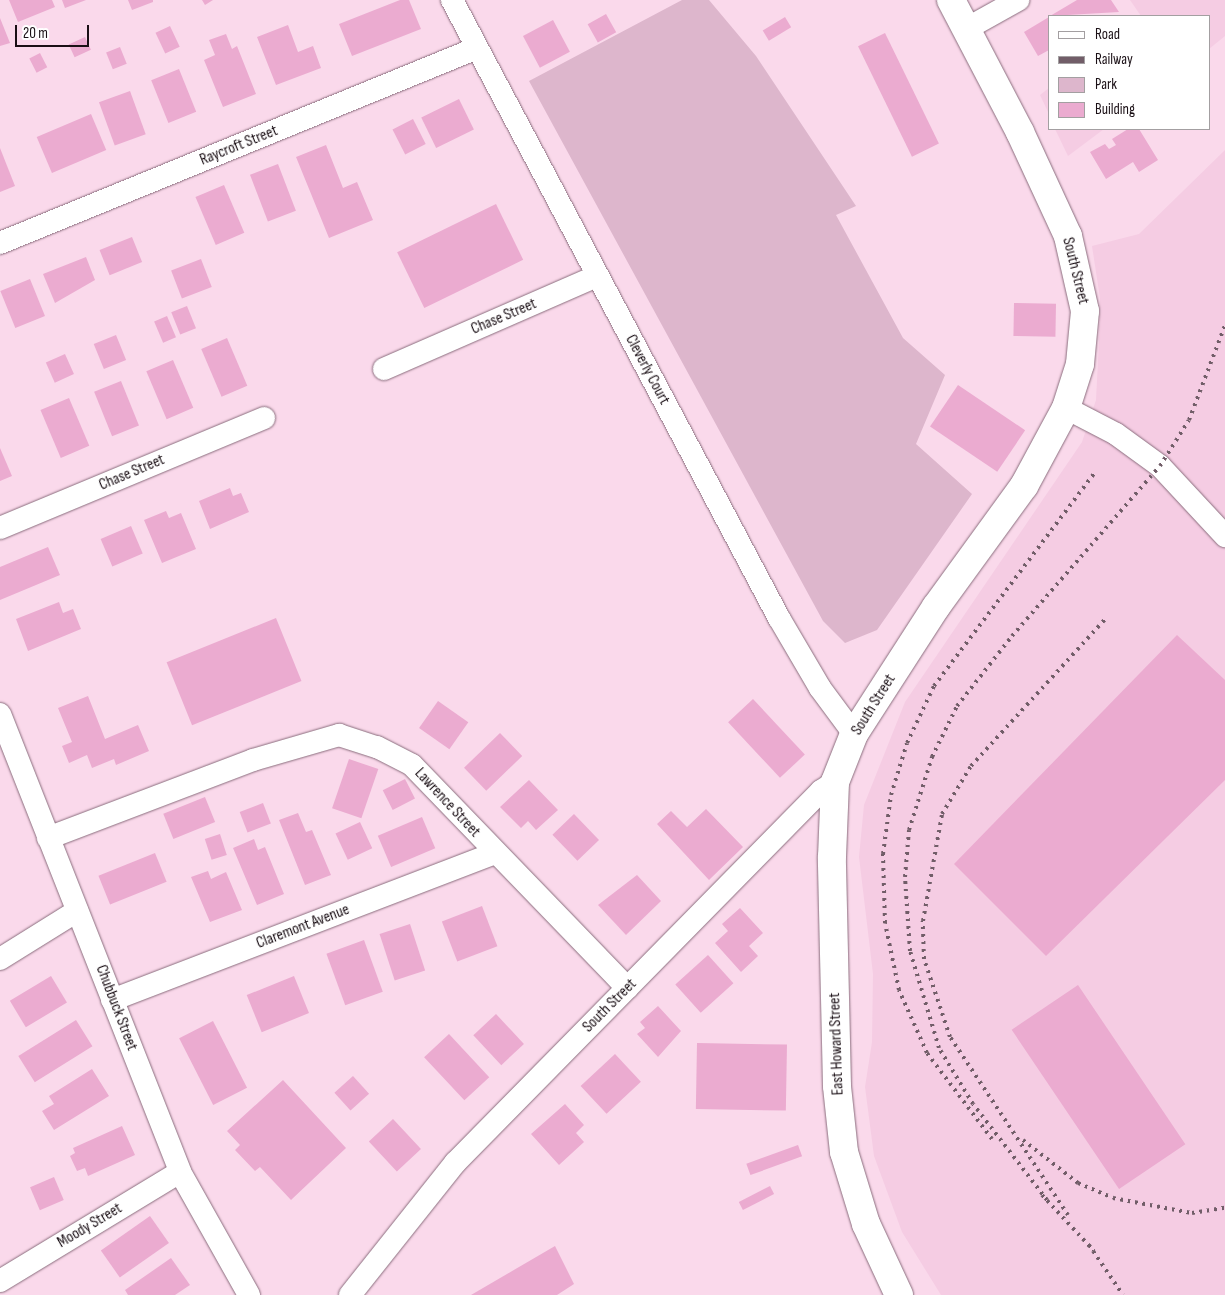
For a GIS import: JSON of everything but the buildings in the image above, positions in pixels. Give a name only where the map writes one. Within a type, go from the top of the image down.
[{"type":"main road","name":"South Street","points":[[835,782],[854,734],[936,608],[1024,486],[1066,408],[1080,364],[1085,311],[1081,284],[1064,228],[950,0]]},
{"type":"main road","name":"East Howard Street","points":[[835,782],[832,857],[836,1066],[844,1152],[866,1224],[899,1295]]},
{"type":"street","name":"Cleverly Court","points":[[452,0],[779,618],[820,688],[854,734]]},
{"type":"street","points":[[966,29],[1018,0]]},
{"type":"street","name":"Raycroft Street","points":[[0,243],[477,48]]},
{"type":"street","name":"Chase Street","points":[[384,369],[597,276]]},
{"type":"street","points":[[1066,408],[1116,434],[1160,466],[1225,536]]},
{"type":"street","name":"Chase Street","points":[[0,528],[264,418]]},
{"type":"street","name":"Chubbuck Street","points":[[2,722],[180,1172],[248,1295]]},
{"type":"street","name":"Lawrence Street","points":[[48,838],[253,760],[340,736],[377,747],[412,765],[494,853],[627,988]]},
{"type":"street","name":"South Street","points":[[350,1295],[455,1163],[627,988],[835,782]]},
{"type":"street","name":"Claremont Avenue","points":[[112,1000],[494,853]]},
{"type":"street","points":[[0,959],[77,911]]},
{"type":"street","name":"Moody Street","points":[[0,1281],[180,1172]]},
{"type":"shaded area","points":[[1130,0],[1225,0],[1225,36],[1210,48],[1210,15],[1140,15]]},
{"type":"shaded area","points":[[1048,89],[1048,112],[1040,95]]},
{"type":"shaded area","points":[[1055,130],[1103,130],[1068,156]]},
{"type":"shaded area","points":[[1225,150],[1225,1295],[941,1295],[902,1232],[874,1156],[865,1087],[872,1042],[873,974],[859,857],[864,805],[905,702],[1082,442],[1096,400],[1100,298],[1092,246],[1139,234]]},
{"type":"green space","points":[[682,0],[709,0],[756,56],[856,206],[836,215],[903,338],[945,375],[916,444],[972,494],[877,630],[845,643],[823,621],[529,81]]},
{"type":"railway","points":[[1047,1200],[973,1104],[939,1048],[910,951],[905,877],[909,830],[932,757],[957,706],[1012,636],[1160,466],[1189,420],[1225,325]]},
{"type":"railway","points":[[992,1139],[927,1053],[899,990],[885,923],[883,854],[891,795],[907,743],[934,686],[1094,474]]},
{"type":"railway","points":[[1068,1215],[950,1037],[924,959],[923,921],[942,814],[971,766],[1105,619]]},
{"type":"railway","points":[[1023,1140],[1078,1183],[1113,1198],[1192,1213],[1225,1208]]},
{"type":"railway","points":[[1042,1195],[1094,1251]]},
{"type":"railway","points":[[1089,1245],[1123,1295]]}]
